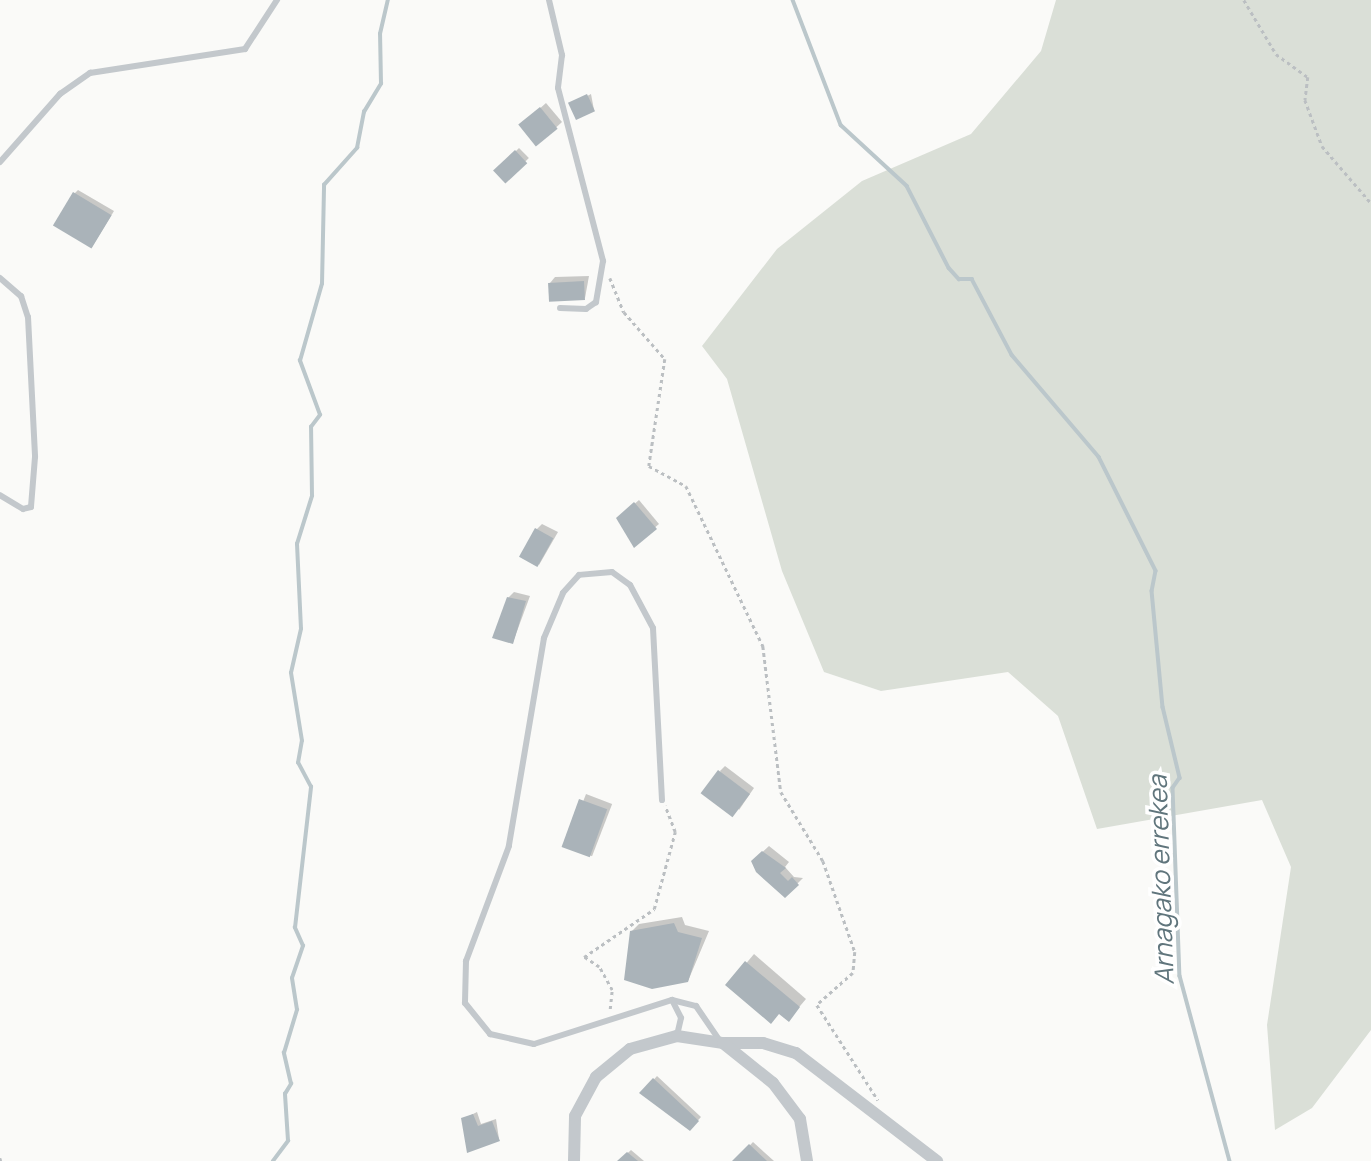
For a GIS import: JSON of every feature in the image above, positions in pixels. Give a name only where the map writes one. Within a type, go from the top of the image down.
[{"type":"street","points":[[573,1161],[575,1115],[596,1077],[630,1049],[677,1036],[723,1043],[780,1046],[887,1119],[937,1161]]},
{"type":"street","points":[[723,1043],[755,1066],[795,1109],[807,1161]]},
{"type":"street","points":[[755,1066],[780,1046]]},
{"type":"lane","points":[[0,162],[60,94],[90,73],[246,49],[277,0]]},
{"type":"lane","points":[[549,0],[562,55],[558,88],[603,261],[596,302],[586,309],[560,308]]},
{"type":"lane","points":[[0,278],[21,296],[28,317],[35,457],[31,507],[23,509],[0,495]]},
{"type":"lane","points":[[662,800],[653,628],[630,585],[612,572],[579,575],[563,593],[544,638],[509,846],[463,982],[475,1022],[509,1043],[563,1039],[672,1000],[696,1006],[723,1043]]},
{"type":"lane","points":[[672,1000],[681,1018],[677,1036]]},
{"type":"path","points":[[1244,0],[1276,54],[1308,77],[1305,100],[1322,146],[1371,203]]},
{"type":"path","points":[[603,261],[624,312],[665,359],[649,466],[686,486],[763,646],[781,792],[823,861],[855,952],[853,973],[817,1005],[887,1119]]},
{"type":"path","points":[[605,1022],[612,990],[599,967],[584,957],[654,909],[675,832],[662,800]]},
{"type":"shaded area","points":[[1056,0],[1371,0],[1371,1030],[1312,1108],[1275,1130],[1267,1025],[1291,867],[1262,800],[1097,829],[1058,716],[1008,672],[881,691],[824,672],[782,571],[727,379],[702,346],[777,249],[862,181],[971,134],[1041,51]]},
{"type":"building","points":[[587,94],[595,111],[576,120],[568,103]]},
{"type":"building","points":[[540,107],[558,129],[536,146],[518,125]]},
{"type":"building","points":[[515,150],[527,163],[505,184],[493,170]]},
{"type":"building","points":[[73,192],[112,215],[91,249],[53,225]]},
{"type":"building","points":[[584,281],[585,300],[549,302],[548,283]]},
{"type":"building","points":[[634,502],[657,529],[634,548],[616,518]]},
{"type":"building","points":[[535,528],[553,538],[537,567],[519,557]]},
{"type":"building","points":[[507,597],[526,601],[513,644],[492,638]]},
{"type":"building","points":[[718,770],[750,794],[732,817],[701,793]]},
{"type":"building","points":[[579,799],[607,809],[590,857],[562,847]]},
{"type":"building","points":[[762,851],[786,868],[780,873],[788,881],[792,877],[799,885],[785,898],[756,872],[751,861]]},
{"type":"building","points":[[674,923],[678,932],[702,938],[688,982],[652,989],[624,980],[630,931]]},
{"type":"building","points":[[745,961],[800,1007],[789,1022],[779,1014],[771,1024],[725,985]]},
{"type":"building","points":[[653,1078],[699,1121],[690,1131],[639,1093]]},
{"type":"building","points":[[473,1114],[478,1126],[492,1121],[500,1141],[467,1153],[461,1118]]},
{"type":"building","points":[[749,1144],[767,1161],[732,1161]]},
{"type":"building","points":[[627,1152],[638,1161],[617,1161]]},
{"type":"waterway","points":[[273,1161],[288,1141],[285,1094],[291,1084],[284,1053],[297,1010],[292,978],[303,946],[295,928],[311,787],[298,763],[302,741],[291,673],[301,629],[297,544],[312,496],[311,427],[320,415],[300,361],[322,284],[324,185],[357,148],[364,112],[381,84],[380,34],[388,0]]},
{"type":"waterway","name":"Arnagako errekea","points":[[793,0],[841,125],[907,186],[949,268],[959,279],[972,279],[1012,355],[1099,457],[1156,571],[1152,591],[1163,707],[1180,778],[1173,788],[1180,976],[1230,1161]]}]
